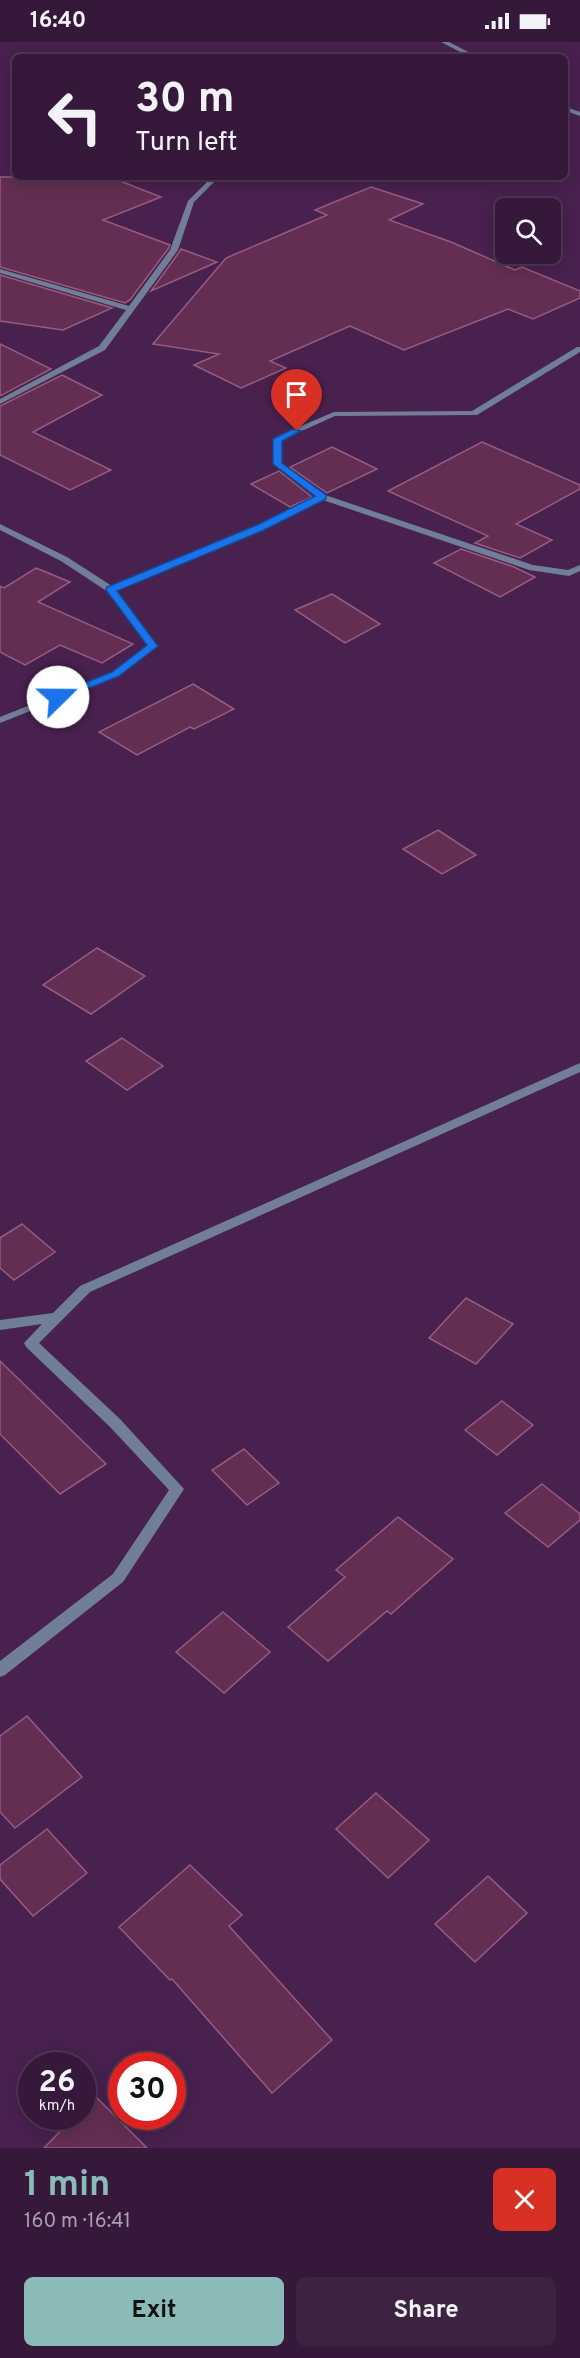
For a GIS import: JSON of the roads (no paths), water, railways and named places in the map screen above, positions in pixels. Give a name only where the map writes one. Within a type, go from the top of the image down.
[{"type":"street","points":[[444,42],[469,54]]},
{"type":"street","points":[[0,402],[102,348],[174,250],[191,201],[213,180]]},
{"type":"street","points":[[0,271],[130,309]]},
{"type":"street","points":[[580,349],[474,413],[334,414],[278,439],[277,464],[322,497],[532,568],[569,573],[580,568]]},
{"type":"street","points":[[111,590],[261,528],[322,497]]},
{"type":"street","points":[[0,527],[64,559],[111,590],[153,646],[116,674],[0,720]]},
{"type":"street","points":[[0,1670],[118,1578],[177,1489],[116,1423],[31,1343],[85,1288],[580,1067]]},
{"type":"street","points":[[0,1325],[57,1317]]}]
